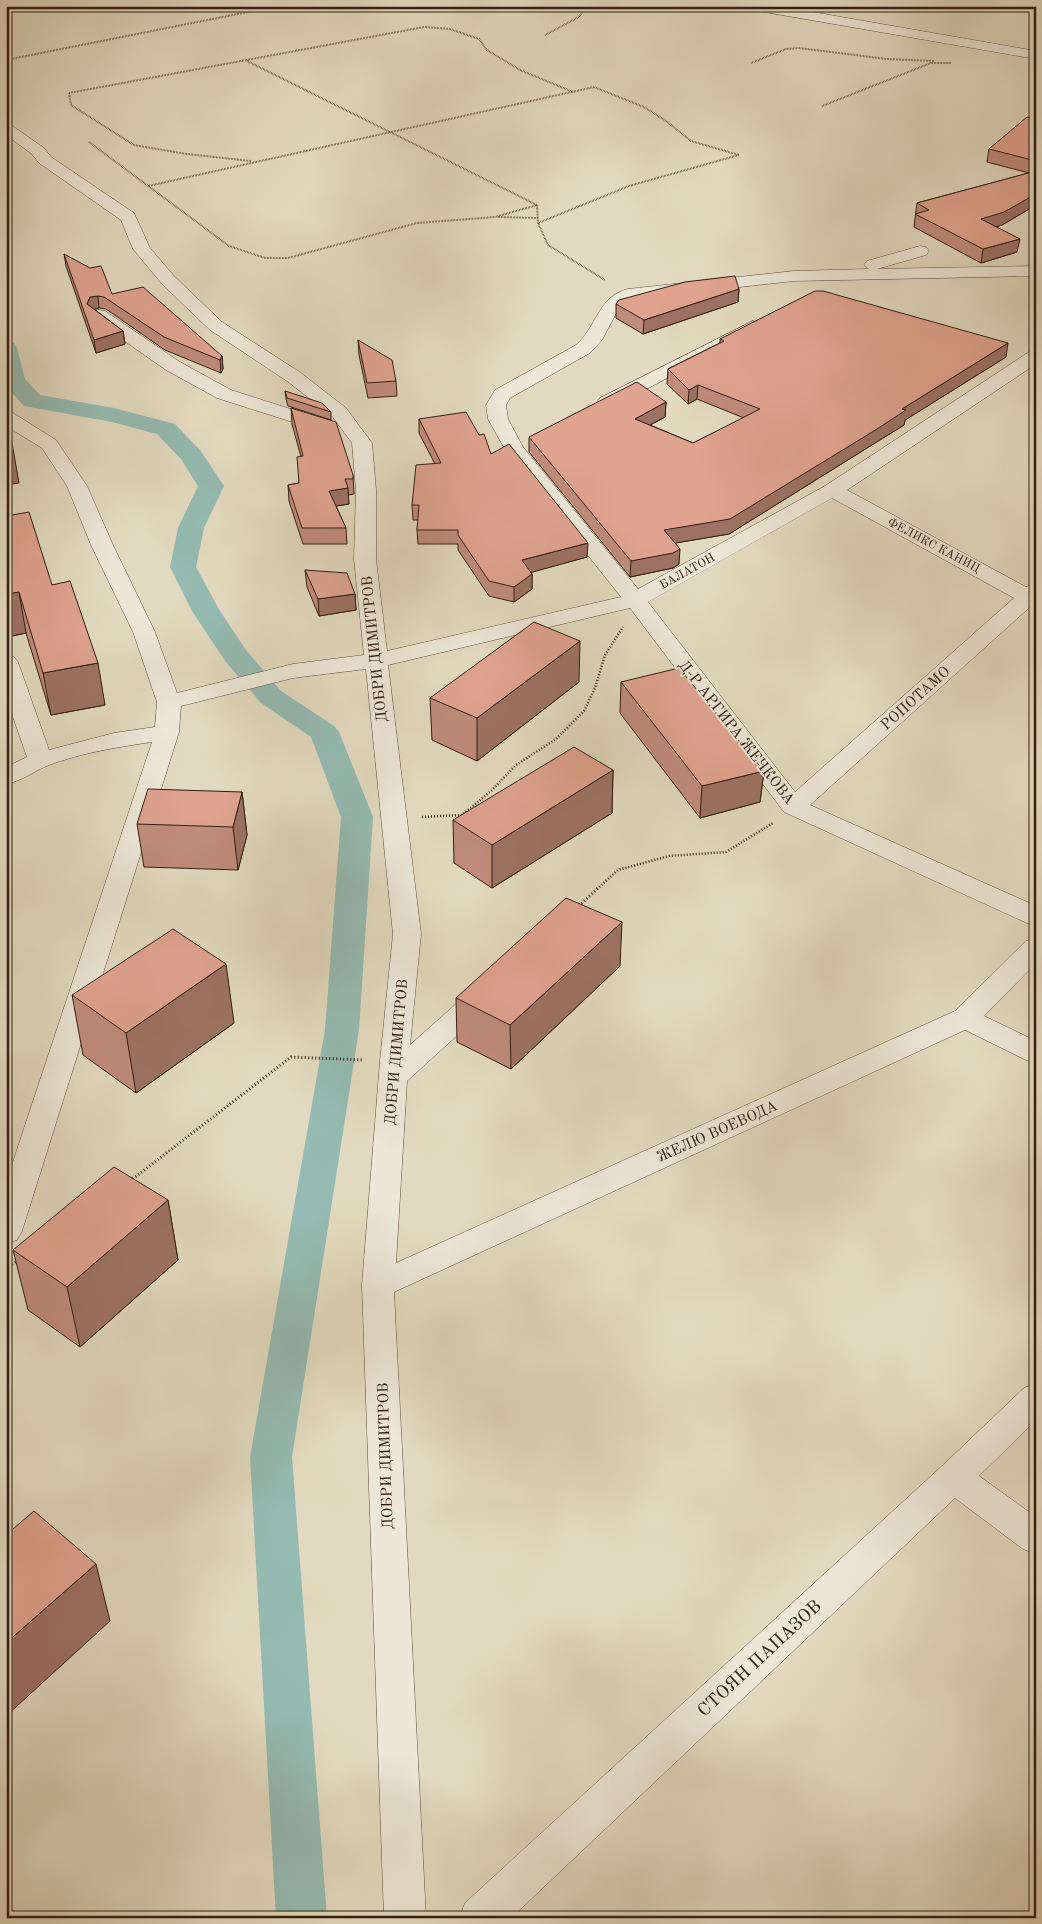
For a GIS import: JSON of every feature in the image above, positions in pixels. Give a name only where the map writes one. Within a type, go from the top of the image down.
[{"type":"street","points":[[753,6],[1036,55]]},
{"type":"street","name":"ДОБРИ ДИМИТРОВ","points":[[6,128],[38,151],[45,160],[128,217],[142,249],[168,280],[216,326],[294,378],[339,412],[362,443],[366,490],[365,559],[406,934],[393,1077],[378,1285],[405,1918]]},
{"type":"street","points":[[835,275],[920,252]]},
{"type":"street","points":[[628,294],[738,281],[835,275],[1036,270]]},
{"type":"street","name":"Д-Р АРГИРА ЖЕЧКОВА","points":[[628,294],[618,299],[611,306],[593,340],[582,349],[502,394],[496,405],[498,419],[523,445],[635,600],[793,806],[1036,917]]},
{"type":"street","points":[[99,315],[173,366],[224,394],[357,436]]},
{"type":"street","points":[[594,408],[770,317]]},
{"type":"street","name":"БАЛАТОН","points":[[169,702],[293,670],[375,661],[635,600],[832,490],[1030,356]]},
{"type":"street","points":[[6,417],[49,444],[77,486],[102,545],[144,632],[169,702],[167,732],[6,1231]]},
{"type":"street","name":"ФЕЛИКС КАНИЦ","points":[[832,490],[1033,596]]},
{"type":"street","name":"РОПОТАМО","points":[[793,806],[1033,596]]},
{"type":"street","points":[[6,662],[40,760]]},
{"type":"street","points":[[6,777],[40,760],[114,740],[167,732]]},
{"type":"street","name":"ЖЕЛЮ ВОЕВОДА","points":[[378,1285],[965,1018],[1036,947]]},
{"type":"street","points":[[393,1077],[502,978]]},
{"type":"street","points":[[965,1018],[1036,1053]]},
{"type":"street","name":"СТОЯН ПАПАЗОВ","points":[[480,1918],[954,1477],[1036,1398]]},
{"type":"street","points":[[954,1477],[1036,1538]]},
{"type":"path","points":[[6,60],[258,10],[262,6]]},
{"type":"path","points":[[545,35],[579,18],[587,6]]},
{"type":"path","points":[[254,161],[187,154],[134,145],[71,105],[69,93],[424,27],[450,29],[479,39],[486,50],[520,70],[573,92]]},
{"type":"path","points":[[751,62],[786,49],[800,48],[887,59],[956,64],[931,63],[901,73],[822,106]]},
{"type":"path","points":[[246,60],[537,205]]},
{"type":"path","points":[[148,186],[594,87],[644,106],[666,120],[691,141],[739,155],[629,186],[538,223]]},
{"type":"path","points":[[88,142],[229,246],[265,258],[288,258],[417,223],[495,217],[538,218]]},
{"type":"path","points":[[495,217],[537,205]]},
{"type":"path","points":[[537,205],[538,223],[548,245],[628,294]]},
{"type":"path","points":[[393,818],[462,815],[491,791],[516,765],[556,739],[584,712],[595,688],[606,655],[630,617],[635,600]]},
{"type":"path","points":[[578,907],[618,870],[669,856],[726,852],[768,827],[793,806]]},
{"type":"path","points":[[128,1183],[292,1057],[365,1060]]},
{"type":"path","points":[[6,1268],[23,1257]]},
{"type":"building","points":[[1036,113],[1036,161],[989,149],[1027,117],[1030,118]]},
{"type":"building","points":[[1036,171],[1036,194],[1004,212],[981,219],[1020,239],[983,249],[915,214],[929,210],[917,203]]},
{"type":"building","points":[[64,254],[90,268],[101,266],[112,294],[143,287],[222,356],[220,360],[164,337],[104,297],[98,296],[90,297],[87,304],[123,331],[94,340]]},
{"type":"building","points":[[735,276],[739,289],[644,320],[616,304],[619,300],[685,282]]},
{"type":"building","points":[[815,291],[823,291],[1008,343],[902,409],[906,410],[877,429],[730,519],[664,530],[680,549],[673,553],[631,561],[529,437],[637,382],[666,402],[635,419],[693,443],[760,409],[698,385],[689,390],[668,369],[724,341],[720,339]]},
{"type":"building","points":[[358,340],[392,360],[396,381],[367,383]]},
{"type":"building","points":[[285,391],[322,403],[331,412],[287,398]]},
{"type":"building","points":[[291,408],[336,422],[353,479],[345,479],[348,488],[329,491],[346,528],[302,528],[288,485],[299,483],[297,457],[303,456]]},
{"type":"building","points":[[466,412],[479,435],[484,434],[491,454],[509,444],[588,543],[522,560],[532,574],[514,587],[489,581],[458,535],[458,530],[417,530],[419,505],[412,505],[416,465],[441,463],[419,419]]},
{"type":"building","points":[[6,435],[12,443],[6,445]]},
{"type":"building","points":[[29,512],[52,585],[70,581],[98,663],[43,673],[19,592],[6,594],[6,516]]},
{"type":"building","points":[[305,570],[347,573],[355,594],[318,599]]},
{"type":"building","points":[[534,622],[580,641],[477,718],[430,698]]},
{"type":"building","points":[[679,668],[764,771],[702,786],[621,682]]},
{"type":"building","points":[[574,747],[613,770],[492,845],[453,820]]},
{"type":"building","points":[[148,789],[242,792],[233,827],[137,824]]},
{"type":"building","points":[[566,898],[622,922],[510,1025],[456,998]]},
{"type":"building","points":[[173,929],[226,964],[126,1033],[72,995]]},
{"type":"building","points":[[114,1167],[168,1200],[67,1287],[13,1250]]},
{"type":"building","points":[[34,1511],[96,1564],[6,1643],[6,1535]]},
{"type":"waterway","points":[[6,348],[14,381],[32,401],[114,415],[166,429],[191,455],[211,486],[191,528],[183,567],[206,611],[235,655],[271,697],[324,732],[357,817],[342,1030],[271,1457],[302,1918]]}]
